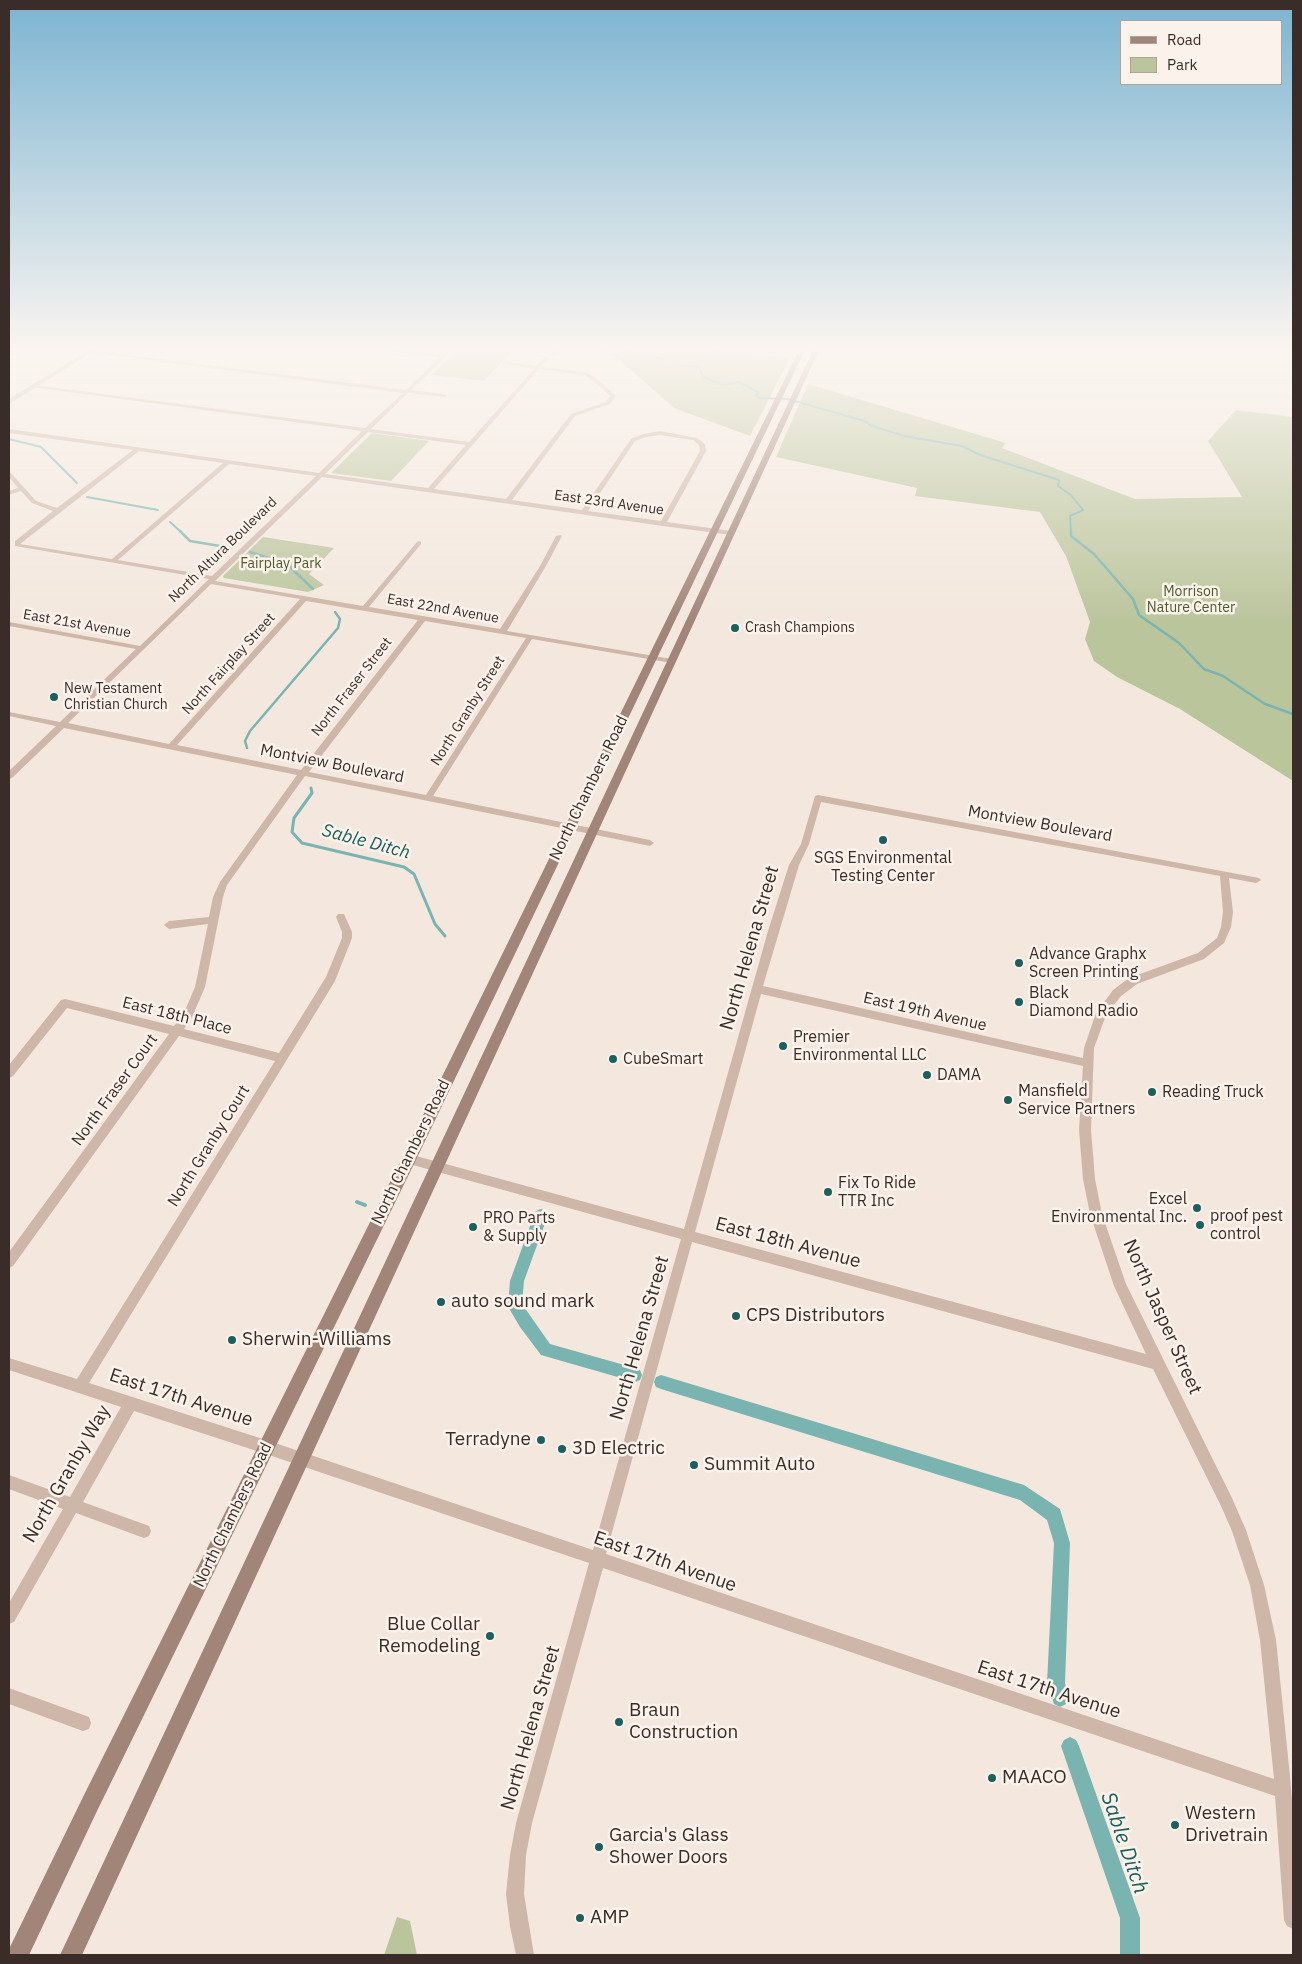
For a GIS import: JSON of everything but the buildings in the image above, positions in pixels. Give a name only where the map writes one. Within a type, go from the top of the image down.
[{"type":"main road","name":"North Chambers Road","points":[[18,1955],[99,1786],[409,1159],[758,440]]},
{"type":"main road","name":"North Chambers Road","points":[[71,1955],[774,440]]},
{"type":"street","name":"East 23rd Avenue","points":[[71,440],[731,533]]},
{"type":"street","name":"North Altura Boulevard","points":[[10,773],[64,725],[211,580],[358,440]]},
{"type":"street","points":[[437,440],[472,444]]},
{"type":"street","points":[[430,490],[476,440]]},
{"type":"street","points":[[508,501],[554,440]]},
{"type":"street","points":[[584,512],[635,440]]},
{"type":"street","points":[[663,524],[704,449],[702,444],[696,440]]},
{"type":"street","points":[[9,474],[38,505],[58,511],[138,449]]},
{"type":"street","points":[[112,562],[228,462]]},
{"type":"street","points":[[9,493],[22,488]]},
{"type":"street","name":"East 22nd Avenue","points":[[58,511],[17,543],[19,546],[305,598],[672,661]]},
{"type":"street","name":"North Granby Street","points":[[502,632],[543,566],[559,536]]},
{"type":"street","points":[[365,608],[419,543]]},
{"type":"street","name":"North Fairplay Street","points":[[171,746],[305,598]]},
{"type":"street","name":"North Fraser Street","points":[[303,773],[423,618]]},
{"type":"street","name":"East 21st Avenue","points":[[9,624],[142,648]]},
{"type":"street","name":"North Granby Street","points":[[428,798],[530,637]]},
{"type":"street","name":"Montview Boulevard","points":[[9,714],[650,843]]},
{"type":"street","name":"North Fraser Court","points":[[9,1262],[176,1032],[192,1006],[200,987],[218,897],[223,884],[303,773]]},
{"type":"street","name":"Montview Boulevard","points":[[818,798],[1256,880]]},
{"type":"street","name":"North Helena Street","points":[[526,1955],[518,1926],[515,1894],[518,1855],[524,1823],[786,887],[794,864],[805,844],[818,798]]},
{"type":"street","name":"North Jasper Street","points":[[1224,874],[1228,912],[1226,928],[1221,940],[1201,956],[1133,981],[1117,993],[1101,1013],[1093,1032],[1087,1063],[1085,1130],[1089,1179],[1096,1214],[1120,1286],[1226,1501],[1239,1530],[1257,1585],[1268,1640],[1286,1782],[1293,1920]]},
{"type":"street","name":"North Granby Court","points":[[80,1386],[331,978],[340,958],[347,932],[341,917]]},
{"type":"street","points":[[169,924],[213,920]]},
{"type":"street","name":"East 19th Avenue","points":[[757,989],[1087,1063]]},
{"type":"street","name":"East 18th Place","points":[[9,1073],[65,1003],[282,1058]]},
{"type":"street","name":"East 18th Avenue","points":[[409,1159],[1157,1364]]},
{"type":"street","name":"East 17th Avenue","points":[[9,1364],[266,1447],[597,1560],[1286,1782]]},
{"type":"street","name":"North Granby Way","points":[[9,1617],[131,1403]]},
{"type":"street","points":[[9,1482],[144,1531]]},
{"type":"street","points":[[9,1696],[83,1724]]},
{"type":"green space","points":[[365,440],[429,441],[391,481],[331,473]]},
{"type":"green space","name":"Morrison Nature Center","points":[[784,440],[995,440],[1006,443],[1002,448],[1135,499],[1242,497],[1208,441],[1293,440],[1293,781],[1180,709],[1117,677],[1094,661],[1085,639],[1090,622],[1066,556],[1040,512],[915,496],[917,488],[776,457]]},
{"type":"green space","name":"Fairplay Park","points":[[263,537],[334,548],[309,574],[324,585],[308,592],[224,578],[223,576]]},
{"type":"green space","points":[[397,1917],[410,1921],[417,1955],[384,1955]]},
{"type":"waterway","name":"Sable Ditch","points":[[12,440],[41,447],[77,483]]},
{"type":"waterway","points":[[925,440],[962,446],[980,455],[1059,480],[1058,486],[1071,495],[1083,510],[1070,516],[1071,532]]},
{"type":"waterway","name":"Sable Ditch","points":[[87,497],[158,510]]},
{"type":"waterway","name":"Sable Ditch","points":[[170,522],[181,532]]},
{"type":"waterway","name":"Sable Ditch","points":[[181,532],[190,541],[232,548]]},
{"type":"waterway","points":[[1071,532],[1071,536],[1094,554],[1133,599],[1139,615],[1179,643],[1204,669],[1223,676],[1265,704],[1293,714]]},
{"type":"waterway","name":"Sable Ditch","points":[[250,552],[287,564],[313,589]]},
{"type":"waterway","name":"Sable Ditch","points":[[247,748],[245,741],[250,731],[338,628],[340,619],[335,612]]},
{"type":"waterway","name":"Sable Ditch","points":[[311,788],[312,793],[294,818],[292,832],[302,843],[404,867],[414,874],[435,924],[445,936]]},
{"type":"waterway","points":[[357,1202],[365,1205]]},
{"type":"waterway","points":[[541,1215],[517,1281],[515,1305],[546,1350],[635,1375]]},
{"type":"waterway","points":[[661,1382],[1024,1493],[1054,1515],[1062,1543],[1056,1683],[1060,1698]]},
{"type":"waterway","name":"Sable Ditch","points":[[1070,1746],[1130,1918],[1130,1955]]},
{"type":"place","name":"Crash Champions","points":[[735,628]]},
{"type":"place","name":"New Testament Christian Church","points":[[54,697]]},
{"type":"place","name":"SGS Environmental Testing Center","points":[[883,840]]},
{"type":"place","name":"Advance Graphx Screen Printing","points":[[1019,963]]},
{"type":"place","name":"Black Diamond Radio","points":[[1019,1002]]},
{"type":"place","name":"Premier Environmental LLC","points":[[783,1046]]},
{"type":"place","name":"CubeSmart","points":[[613,1059]]},
{"type":"place","name":"DAMA","points":[[927,1075]]},
{"type":"place","name":"Reading Truck","points":[[1152,1092]]},
{"type":"place","name":"Mansfield Service Partners","points":[[1008,1100]]},
{"type":"place","name":"Fix To Ride TTR Inc","points":[[828,1192]]},
{"type":"place","name":"Excel Environmental Inc.","points":[[1197,1208]]},
{"type":"place","name":"proof pest control","points":[[1200,1225]]},
{"type":"place","name":"PRO Parts & Supply","points":[[473,1227]]},
{"type":"place","name":"auto sound mark","points":[[441,1302]]},
{"type":"place","name":"CPS Distributors","points":[[736,1316]]},
{"type":"place","name":"Sherwin-Williams","points":[[232,1340]]},
{"type":"place","name":"Terradyne","points":[[541,1440]]},
{"type":"place","name":"3D Electric","points":[[562,1449]]},
{"type":"place","name":"Summit Auto","points":[[694,1465]]},
{"type":"place","name":"Blue Collar Remodeling","points":[[490,1636]]},
{"type":"place","name":"Braun Construction","points":[[619,1722]]},
{"type":"place","name":"MAACO","points":[[992,1778]]},
{"type":"place","name":"Western Drivetrain","points":[[1175,1825]]},
{"type":"place","name":"Garcia's Glass Shower Doors","points":[[599,1847]]},
{"type":"place","name":"AMP","points":[[580,1918]]}]
